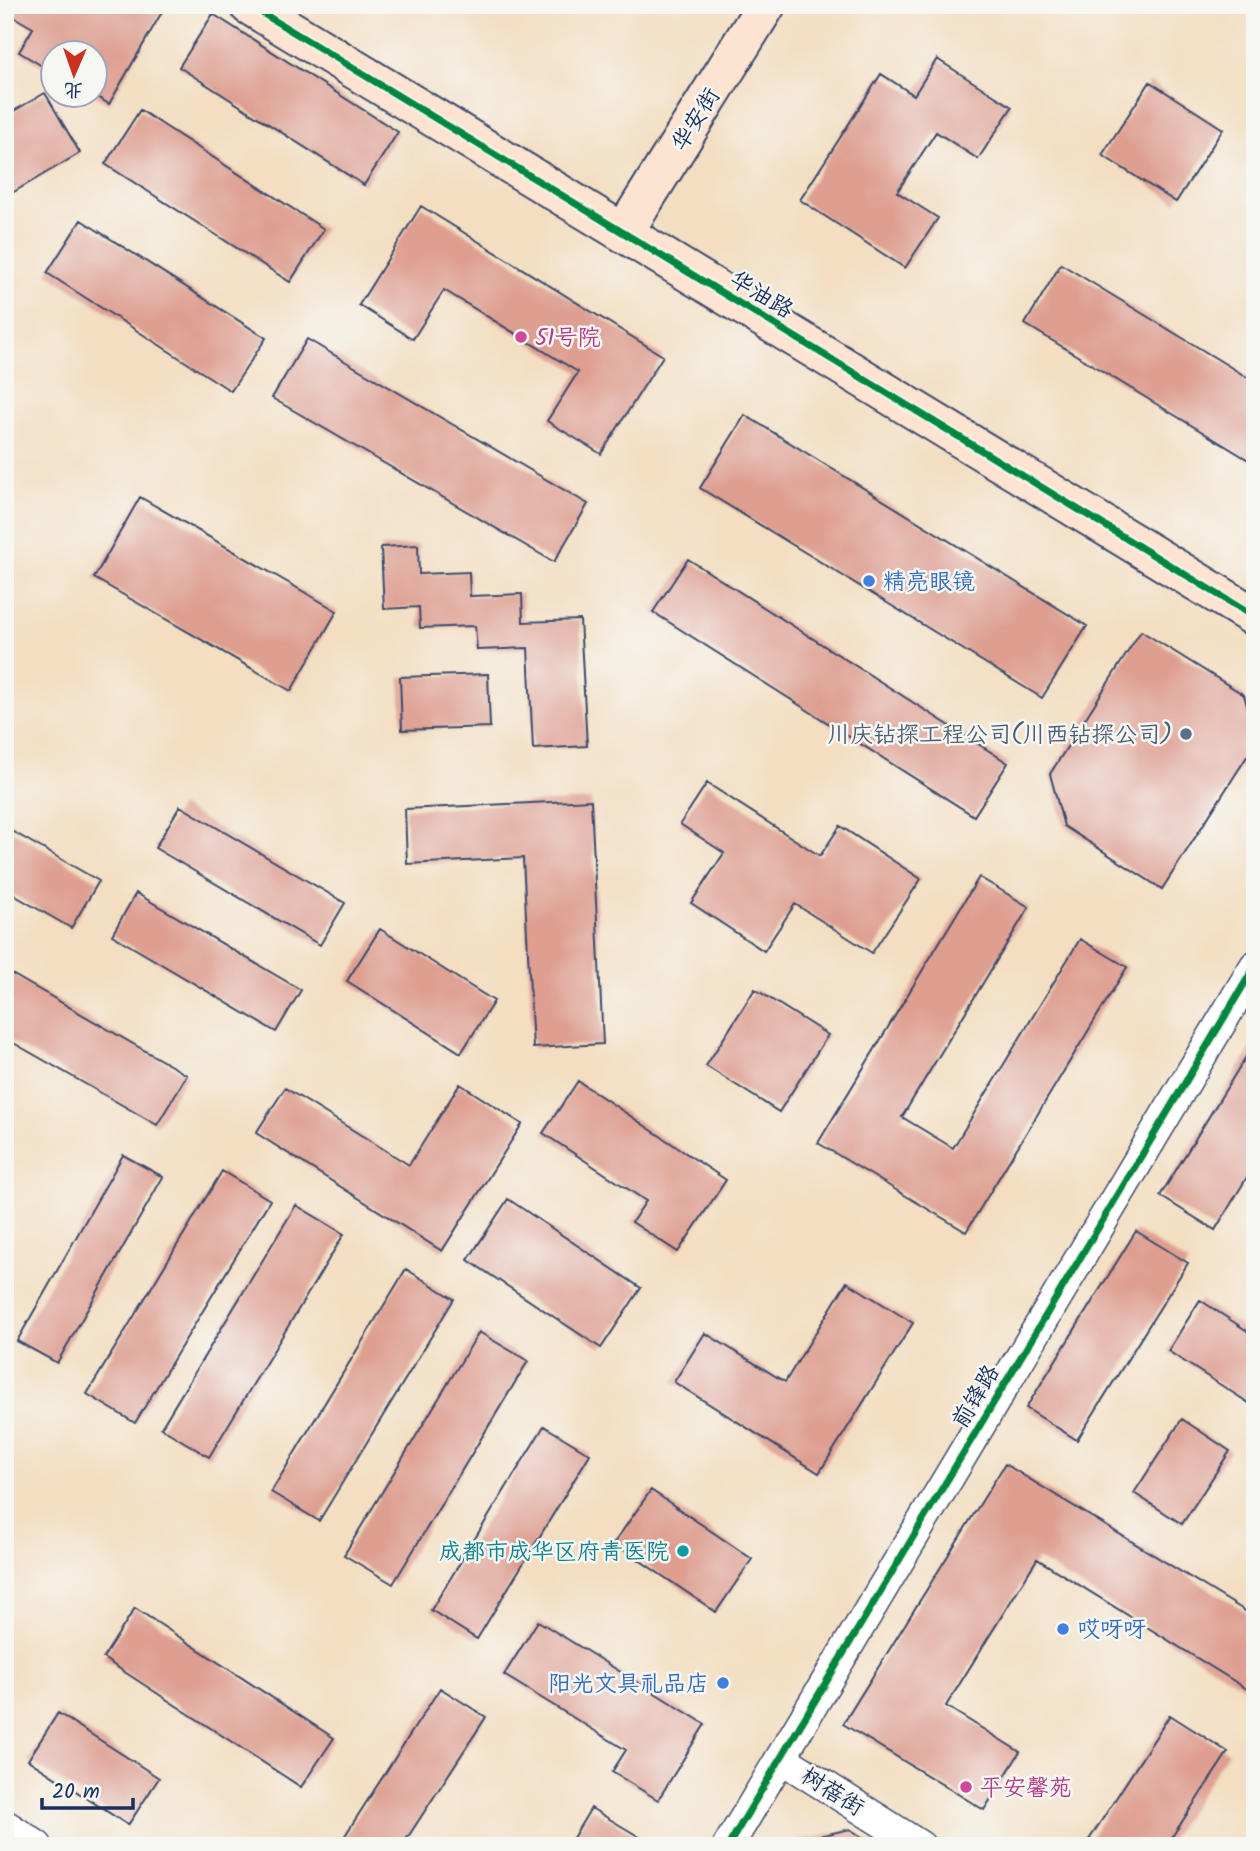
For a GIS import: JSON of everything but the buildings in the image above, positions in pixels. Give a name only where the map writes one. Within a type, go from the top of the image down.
[{"type":"street","name":"华油路","points":[[249,5],[1255,617]]},
{"type":"street","name":"华安街","points":[[624,232],[766,5]]},
{"type":"street","name":"前锋路","points":[[728,1846],[1255,966]]},
{"type":"street","name":"树蓓街","points":[[780,1758],[920,1846]]},
{"type":"street","points":[[5,1825],[37,1846]]},
{"type":"cycle path","points":[[249,5],[1255,617]]},
{"type":"cycle path","points":[[728,1846],[1255,966]]},
{"type":"place","name":"51号院","points":[[521,337]]},
{"type":"place","name":"精亮眼镜","points":[[869,581]]},
{"type":"place","name":"川庆钻探工程公司(川西钻探公司)","points":[[1186,734]]},
{"type":"place","name":"成都市成华区府青医院","points":[[683,1551]]},
{"type":"place","name":"哎呀呀","points":[[1063,1629]]},
{"type":"place","name":"阳光文具礼品店","points":[[723,1683]]},
{"type":"place","name":"平安馨苑","points":[[966,1787]]}]
